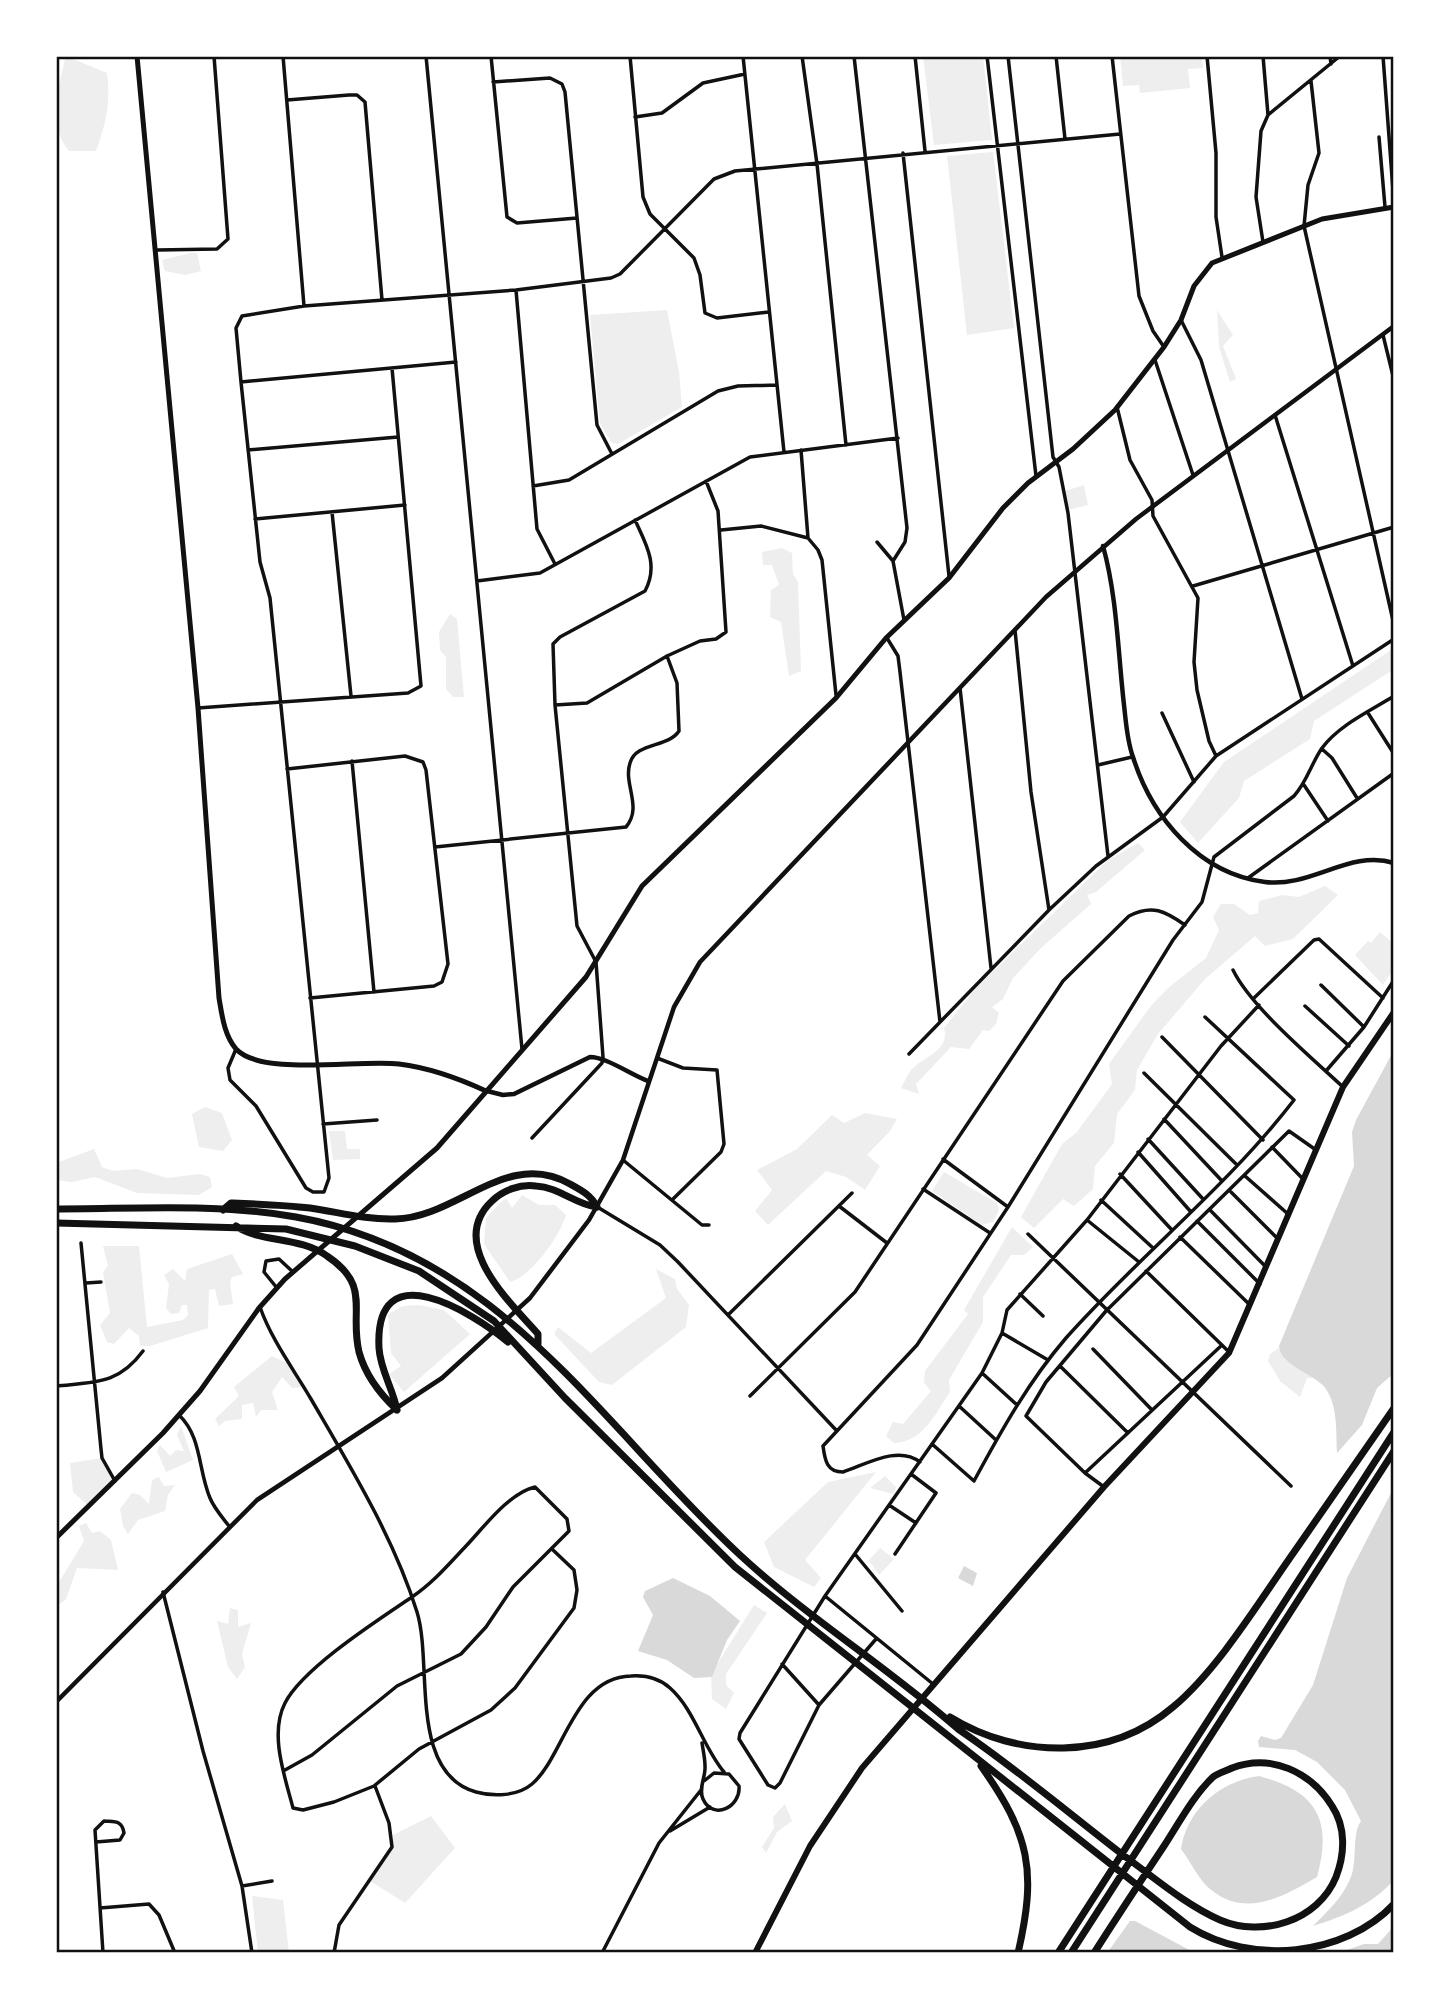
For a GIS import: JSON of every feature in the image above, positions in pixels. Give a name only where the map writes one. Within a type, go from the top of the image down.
[{"type":"highway","points":[[223,1210],[231,1203],[271,1204],[375,1219],[414,1218],[466,1197],[498,1178],[528,1173],[565,1181],[592,1198],[597,1207]]},
{"type":"highway","points":[[538,1344],[538,1334],[492,1280],[481,1260],[476,1237],[479,1220],[498,1196],[515,1188],[535,1185],[551,1188],[587,1206],[597,1207]]},
{"type":"highway","points":[[56,1209],[223,1210],[310,1219],[389,1245],[428,1263],[463,1284],[538,1344],[741,1556],[1100,1837],[1160,1882],[1219,1919],[1246,1927],[1278,1925],[1302,1916],[1333,1883],[1342,1861],[1342,1830],[1333,1807],[1319,1788],[1299,1772],[1273,1764],[1245,1763],[1215,1775],[1196,1797],[1094,1953]]},
{"type":"highway","points":[[56,1223],[234,1226],[321,1235],[419,1271],[494,1321],[681,1516],[761,1588],[1199,1933],[1239,1947],[1271,1950],[1307,1948],[1335,1941],[1370,1924],[1394,1904]]},
{"type":"highway","points":[[234,1226],[245,1232],[281,1238],[313,1248],[327,1255],[352,1279],[359,1307],[359,1351],[374,1383],[397,1410]]},
{"type":"highway","points":[[397,1410],[382,1366],[379,1336],[389,1307],[402,1298],[433,1296],[454,1304],[482,1320],[527,1357]]},
{"type":"highway","points":[[940,1713],[998,1741],[1040,1748],[1085,1746],[1118,1738],[1159,1717],[1186,1694],[1244,1625],[1394,1408]]},
{"type":"highway","points":[[1058,1953],[1394,1432]]},
{"type":"highway","points":[[1071,1953],[1394,1451]]},
{"type":"highway","points":[[977,1760],[1010,1808],[1022,1838],[1028,1870],[1028,1906],[1018,1953]]},
{"type":"main road","points":[[137,56],[198,708],[219,998],[224,1024],[236,1049],[257,1061],[317,1064],[374,1062],[421,1067],[486,1091]]},
{"type":"main road","points":[[56,1538],[179,1415],[277,1288],[437,1148],[596,962],[642,887],[836,698],[886,638],[949,578],[1003,508],[1037,476],[1101,426],[1164,347],[1181,320],[1200,275],[1222,257],[1322,219],[1394,205]]},
{"type":"main road","points":[[755,1953],[835,1804],[933,1684],[1104,1488],[1193,1395],[1229,1353],[1343,1087],[1394,1012]]},
{"type":"street","points":[[156,250],[217,248],[224,245],[229,233],[214,56]]},
{"type":"street","points":[[283,56],[304,306]]},
{"type":"street","points":[[426,56],[522,1049]]},
{"type":"street","points":[[491,56],[507,217],[517,223],[577,218]]},
{"type":"street","points":[[630,56],[643,198],[650,214],[664,226],[698,266],[705,313],[717,318],[769,312]]},
{"type":"street","points":[[743,56],[784,452]]},
{"type":"street","points":[[802,56],[817,164],[846,445]]},
{"type":"street","points":[[854,56],[907,528],[905,542],[893,561]]},
{"type":"street","points":[[915,56],[925,151]]},
{"type":"street","points":[[987,56],[1037,476]]},
{"type":"street","points":[[1008,56],[1055,462],[1068,513],[1108,856]]},
{"type":"street","points":[[1056,56],[1065,139]]},
{"type":"street","points":[[1112,56],[1139,296],[1153,331],[1164,347]]},
{"type":"street","points":[[1207,56],[1216,153],[1216,217],[1222,257]]},
{"type":"street","points":[[1263,242],[1256,198],[1261,131],[1268,115],[1264,56]]},
{"type":"street","points":[[1330,56],[1331,64]]},
{"type":"street","points":[[1268,115],[1340,56]]},
{"type":"street","points":[[1383,56],[1394,205]]},
{"type":"street","points":[[635,117],[662,113],[710,80],[745,74]]},
{"type":"street","points":[[493,82],[550,78],[562,84],[597,425],[612,454]]},
{"type":"street","points":[[1311,81],[1320,153],[1308,185],[1304,226],[1394,625]]},
{"type":"street","points":[[286,100],[349,94],[357,95],[365,102],[382,300]]},
{"type":"street","points":[[236,1049],[228,1068],[230,1080],[256,1106],[306,1188],[320,1193],[328,1186],[323,1124],[270,598],[260,562],[241,382],[236,328],[242,316],[304,306],[449,296],[600,281],[620,274],[664,226],[714,179],[724,173],[902,153],[1120,134]]},
{"type":"street","points":[[1379,137],[1385,208]]},
{"type":"street","points":[[902,153],[949,578]]},
{"type":"street","points":[[516,290],[537,529],[555,564]]},
{"type":"street","points":[[1181,320],[1201,360],[1303,699]]},
{"type":"street","points":[[56,1702],[229,1525],[257,1500],[397,1410],[483,1343],[530,1298],[597,1207],[623,1160],[674,1007],[700,962],[1015,628],[1103,546],[1153,506],[1394,326]]},
{"type":"street","points":[[1382,335],[1394,380]]},
{"type":"street","points":[[1155,360],[1193,475]]},
{"type":"street","points":[[241,382],[456,362]]},
{"type":"street","points":[[198,708],[408,692],[421,686],[423,681],[392,368]]},
{"type":"street","points":[[533,486],[569,480],[718,391],[738,386],[777,384]]},
{"type":"street","points":[[1117,407],[1130,460],[1153,506],[1153,516],[1193,586],[1199,609],[1194,662],[1197,690],[1209,741],[1216,756]]},
{"type":"street","points":[[1275,415],[1315,551],[1353,666]]},
{"type":"street","points":[[248,450],[398,437]]},
{"type":"street","points":[[477,581],[526,577],[555,564],[750,457],[898,438]]},
{"type":"street","points":[[801,450],[808,538],[818,550],[821,560],[836,698]]},
{"type":"street","points":[[555,705],[587,703],[667,656],[700,641],[716,639],[726,632],[718,511],[706,481]]},
{"type":"street","points":[[255,519],[405,505]]},
{"type":"street","points":[[332,512],[351,696]]},
{"type":"street","points":[[532,1138],[602,1063],[603,1057],[596,962],[577,926],[555,705],[553,644],[560,637],[645,591],[651,580],[649,551],[635,520]]},
{"type":"street","points":[[720,530],[761,526],[808,538]]},
{"type":"street","points":[[1193,586],[1394,527]]},
{"type":"street","points":[[877,542],[893,561],[904,620]]},
{"type":"street","points":[[1103,546],[1132,757],[1163,817],[1189,848],[1212,864],[1248,879],[1288,883],[1337,870],[1357,860],[1380,859],[1394,863]]},
{"type":"street","points":[[1015,628],[1031,792],[1049,909]]},
{"type":"street","points":[[886,638],[898,656],[940,1022]]},
{"type":"street","points":[[909,1054],[1049,909],[1108,856],[1163,817],[1216,756],[1394,639]]},
{"type":"street","points":[[435,847],[619,830],[631,822],[633,805],[630,762],[643,750],[670,740],[679,731],[677,683],[667,656]]},
{"type":"street","points":[[959,687],[991,968]]},
{"type":"street","points":[[920,1462],[909,1454],[897,1454],[843,1472],[834,1472],[828,1467],[823,1446],[917,1345],[1008,1207],[1206,894],[1212,864],[1220,849],[1304,785],[1322,749],[1338,732],[1394,696]]},
{"type":"street","points":[[1161,713],[1194,782]]},
{"type":"street","points":[[1368,713],[1394,754]]},
{"type":"street","points":[[1322,749],[1332,758],[1357,799]]},
{"type":"street","points":[[286,769],[405,756],[423,762],[448,964],[447,975],[434,986],[310,998]]},
{"type":"street","points":[[1098,765],[1132,757]]},
{"type":"street","points":[[352,761],[374,992]]},
{"type":"street","points":[[1248,879],[1394,773]]},
{"type":"street","points":[[1304,785],[1328,821]]},
{"type":"street","points":[[750,1396],[855,1292],[1063,981],[1129,916],[1142,910],[1153,908],[1167,912],[1185,925]]},
{"type":"street","points":[[1254,998],[1314,940],[1319,939],[1383,998]]},
{"type":"street","points":[[1233,970],[1240,984],[1259,1005],[1343,1087]]},
{"type":"street","points":[[1326,1071],[1364,1027],[1394,980]]},
{"type":"street","points":[[1321,985],[1364,1027]]},
{"type":"street","points":[[876,1639],[819,1705],[780,1783],[775,1788],[768,1786],[739,1739],[782,1664],[825,1596],[982,1373],[1002,1334],[1007,1310],[1087,1220],[1164,1119],[1259,1005]]},
{"type":"street","points":[[1305,1006],[1349,1046]]},
{"type":"street","points":[[932,1444],[974,1481],[1017,1405],[1049,1361],[1139,1262],[1264,1140],[1294,1100],[1205,1017]]},
{"type":"street","points":[[1162,1037],[1264,1140]]},
{"type":"street","points":[[486,1091],[503,1095],[514,1094],[590,1057],[603,1057],[624,1072],[648,1081]]},
{"type":"street","points":[[656,1057],[682,1068],[717,1070],[720,1081],[724,1144],[720,1152],[673,1199]]},
{"type":"street","points":[[1144,1073],[1238,1166]]},
{"type":"street","points":[[1164,1119],[1222,1181]]},
{"type":"street","points":[[323,1124],[377,1120]]},
{"type":"street","points":[[1104,1488],[1026,1416],[1060,1366],[1106,1311],[1272,1147],[1291,1130],[1316,1150]]},
{"type":"street","points":[[1148,1139],[1203,1199]]},
{"type":"street","points":[[1272,1147],[1303,1180]]},
{"type":"street","points":[[1138,1152],[1191,1212]]},
{"type":"street","points":[[943,1159],[1008,1207]]},
{"type":"street","points":[[623,1160],[702,1225],[709,1225]]},
{"type":"street","points":[[1120,1174],[1172,1230]]},
{"type":"street","points":[[1245,1176],[1289,1214]]},
{"type":"street","points":[[923,1189],[990,1233]]},
{"type":"street","points":[[1230,1191],[1278,1240]]},
{"type":"street","points":[[728,1315],[852,1193]]},
{"type":"street","points":[[1101,1200],[1153,1248]]},
{"type":"street","points":[[839,1206],[887,1243]]},
{"type":"street","points":[[597,1207],[660,1245],[836,1430]]},
{"type":"street","points":[[1210,1210],[1267,1267]]},
{"type":"street","points":[[1087,1220],[1139,1262]]},
{"type":"street","points":[[1197,1221],[1260,1284]]},
{"type":"street","points":[[1028,1234],[1291,1486]]},
{"type":"street","points":[[1180,1237],[1251,1306]]},
{"type":"street","points":[[81,1244],[102,1458],[115,1481]]},
{"type":"street","points":[[277,1288],[264,1272],[266,1261],[279,1259],[293,1272]]},
{"type":"street","points":[[1146,1271],[1229,1353]]},
{"type":"street","points":[[86,1283],[101,1282]]},
{"type":"street","points":[[1020,1294],[1043,1316]]},
{"type":"street","points":[[260,1307],[339,1446],[412,1597],[421,1629],[425,1708],[433,1742],[440,1760],[450,1774],[474,1792],[521,1792],[534,1783],[584,1701],[602,1687],[627,1676],[658,1679],[684,1702],[701,1739],[724,1772],[737,1781],[739,1797],[729,1808],[719,1810],[710,1807],[703,1799],[701,1790]]},
{"type":"street","points":[[1002,1334],[1049,1361]]},
{"type":"street","points":[[1085,1473],[1152,1410],[1183,1385],[1222,1345]]},
{"type":"street","points":[[1093,1349],[1152,1410]]},
{"type":"street","points":[[56,1386],[95,1382],[121,1374],[143,1351]]},
{"type":"street","points":[[1060,1366],[1128,1433]]},
{"type":"street","points":[[982,1373],[1017,1405]]},
{"type":"street","points":[[959,1406],[996,1441]]},
{"type":"street","points":[[179,1415],[189,1426],[195,1440],[210,1499],[229,1525]]},
{"type":"street","points":[[895,1554],[936,1493],[911,1474]]},
{"type":"street","points":[[285,1770],[312,1755],[397,1686],[451,1661],[470,1646],[513,1587],[553,1550],[569,1531],[567,1519],[543,1492],[535,1487],[527,1489],[493,1518],[437,1577],[360,1631],[286,1701],[278,1728],[285,1770],[293,1808],[303,1810],[374,1786],[403,1760],[491,1710],[515,1688],[574,1608],[577,1590],[574,1570],[553,1550]]},
{"type":"street","points":[[889,1505],[916,1523]]},
{"type":"street","points":[[855,1554],[901,1611]]},
{"type":"street","points":[[163,1592],[203,1751],[242,1886],[251,1953]]},
{"type":"street","points":[[825,1596],[933,1684]]},
{"type":"street","points":[[782,1664],[819,1705]]},
{"type":"street","points":[[602,1953],[659,1843],[701,1790],[706,1767],[701,1739]]},
{"type":"street","points":[[704,1781],[714,1773],[724,1772]]},
{"type":"street","points":[[334,1953],[340,1925],[392,1847],[389,1823],[374,1786]]},
{"type":"street","points":[[668,1832],[710,1807]]},
{"type":"street","points":[[96,1842],[120,1840],[124,1833],[122,1825],[118,1822],[99,1823],[95,1830],[103,1953]]},
{"type":"street","points":[[242,1886],[272,1881]]},
{"type":"street","points":[[100,1908],[149,1905],[159,1916],[175,1953]]},
{"type":"shaded area","points":[[66,56],[107,73],[107,112],[96,151],[69,151],[58,129],[56,105]]},
{"type":"shaded area","points":[[923,56],[983,56],[992,140],[934,145]]},
{"type":"shaded area","points":[[1120,56],[1202,56],[1203,68],[1188,69],[1190,88],[1140,93],[1139,85],[1123,86]]},
{"type":"shaded area","points":[[993,152],[1014,328],[967,335],[947,156]]},
{"type":"shaded area","points":[[197,253],[201,271],[185,275],[165,271],[162,260]]},
{"type":"shaded area","points":[[667,310],[679,372],[682,407],[618,444],[612,443],[600,424],[590,315]]},
{"type":"shaded area","points":[[1217,310],[1233,335],[1223,346],[1236,379],[1230,382],[1219,347]]},
{"type":"shaded area","points":[[1084,485],[1088,505],[1068,510],[1065,491]]},
{"type":"shaded area","points":[[782,548],[792,553],[793,574],[798,582],[801,671],[789,676],[781,622],[770,617],[771,590],[779,585],[772,565],[763,565],[762,552]]},
{"type":"shaded area","points":[[450,614],[457,619],[464,697],[453,697],[446,689],[446,657],[440,650],[439,632]]},
{"type":"shaded area","points":[[1394,648],[1394,669],[1314,721],[1310,739],[1244,781],[1239,798],[1198,843],[1180,822],[1224,762]]},
{"type":"shaded area","points":[[1138,843],[1145,850],[1096,892],[1087,895],[1091,904],[1042,947],[1013,978],[1003,999],[992,1007],[999,1013],[996,1024],[989,1031],[983,1030],[969,1049],[951,1047],[916,1084],[919,1094],[901,1088],[913,1068],[936,1052],[944,1042],[944,1028],[977,987],[1108,860]]},
{"type":"shaded area","points":[[1325,886],[1338,895],[1293,939],[1265,946],[1255,936],[1205,979],[1158,1034],[1137,1070],[1135,1090],[1117,1114],[1114,1143],[1095,1166],[1093,1189],[1074,1206],[1063,1199],[1034,1228],[1021,1217],[1062,1144],[1077,1132],[1112,1084],[1109,1064],[1150,1007],[1168,988],[1206,958],[1219,930],[1213,917],[1221,904],[1234,904],[1250,915],[1258,913],[1259,901],[1282,895],[1299,897]]},
{"type":"shaded area","points":[[1380,932],[1394,944],[1394,968],[1383,985],[1355,955]]},
{"type":"shaded area","points":[[1394,1050],[1394,1373],[1377,1388],[1362,1425],[1337,1453],[1336,1420],[1330,1396],[1321,1383],[1292,1365],[1281,1353],[1279,1346],[1354,1166],[1352,1132],[1356,1120]]},
{"type":"shaded area","points":[[205,1107],[222,1113],[232,1140],[223,1151],[199,1147],[192,1114]]},
{"type":"shaded area","points":[[865,1113],[897,1119],[890,1131],[867,1155],[880,1166],[865,1190],[846,1177],[826,1171],[768,1225],[755,1211],[772,1190],[757,1170],[797,1149],[832,1115],[844,1123]]},
{"type":"shaded area","points":[[329,1131],[345,1131],[347,1149],[360,1149],[360,1159],[333,1160]]},
{"type":"shaded area","points":[[94,1149],[102,1167],[113,1171],[137,1169],[167,1178],[200,1174],[210,1177],[212,1187],[199,1195],[137,1193],[95,1177],[72,1182],[56,1180],[56,1163]]},
{"type":"shaded area","points":[[944,1172],[997,1203],[999,1210],[993,1222],[982,1225],[932,1191]]},
{"type":"shaded area","points":[[522,1195],[539,1205],[555,1205],[566,1215],[558,1234],[544,1254],[527,1272],[510,1282],[484,1244],[486,1218],[503,1200],[507,1199],[512,1208]]},
{"type":"shaded area","points":[[1012,1227],[1033,1247],[1024,1255],[1011,1255],[983,1297],[983,1322],[949,1380],[950,1392],[933,1418],[913,1438],[894,1443],[886,1436],[893,1422],[903,1424],[931,1391],[924,1383],[925,1371],[968,1314],[964,1310]]},
{"type":"shaded area","points":[[103,1246],[139,1246],[147,1327],[183,1320],[188,1315],[187,1305],[182,1305],[179,1313],[171,1314],[166,1308],[169,1284],[164,1275],[173,1269],[185,1281],[187,1269],[232,1254],[243,1274],[232,1277],[230,1282],[233,1304],[219,1306],[215,1289],[209,1290],[208,1328],[150,1346],[140,1346],[139,1336],[129,1328],[114,1344],[107,1342],[100,1325],[110,1313],[103,1272],[108,1266]]},
{"type":"shaded area","points":[[656,1269],[675,1279],[677,1289],[689,1305],[686,1327],[612,1385],[599,1382],[554,1334],[558,1327],[591,1353],[666,1298]]},
{"type":"shaded area","points":[[419,1305],[444,1310],[470,1334],[404,1392],[389,1374],[401,1366],[391,1353],[388,1314],[403,1306]]},
{"type":"shaded area","points":[[1279,1348],[1319,1378],[1307,1378],[1300,1397],[1280,1381],[1268,1361],[1270,1354]]},
{"type":"shaded area","points":[[272,1356],[287,1363],[302,1387],[292,1388],[282,1377],[272,1392],[278,1410],[261,1410],[256,1417],[253,1403],[242,1405],[242,1419],[225,1421],[219,1426],[215,1419],[239,1396],[234,1387]]},
{"type":"shaded area","points":[[181,1426],[193,1460],[166,1472],[157,1451],[160,1445],[170,1456],[176,1450],[184,1451],[177,1435]]},
{"type":"shaded area","points":[[102,1458],[115,1481],[89,1506],[73,1492],[70,1463]]},
{"type":"shaded area","points":[[876,1472],[805,1560],[821,1578],[814,1587],[774,1567],[764,1542],[828,1482]]},
{"type":"shaded area","points":[[885,1476],[896,1487],[894,1494],[870,1488]]},
{"type":"shaded area","points":[[159,1477],[164,1486],[175,1485],[168,1495],[165,1511],[138,1520],[128,1534],[123,1526],[120,1509],[132,1493],[140,1495],[149,1504],[152,1480]]},
{"type":"shaded area","points":[[1392,1491],[1394,1880],[1357,1909],[1313,1926],[1336,1902],[1349,1882],[1356,1832],[1361,1821],[1345,1790],[1317,1762],[1295,1750],[1259,1747],[1258,1741],[1261,1736],[1275,1740],[1281,1738],[1313,1685],[1347,1578]]},
{"type":"shaded area","points":[[86,1523],[92,1533],[100,1531],[111,1540],[118,1570],[77,1568],[66,1599],[56,1607],[56,1587],[84,1541],[79,1526]]},
{"type":"shaded area","points":[[880,1548],[894,1559],[879,1575],[869,1560]]},
{"type":"shaded area","points":[[964,1566],[977,1573],[973,1586],[958,1578]]},
{"type":"shaded area","points":[[673,1578],[710,1596],[740,1621],[727,1640],[712,1677],[694,1678],[667,1660],[638,1651],[653,1615],[643,1597],[645,1591]]},
{"type":"shaded area","points":[[754,1605],[767,1613],[726,1674],[726,1685],[734,1693],[726,1709],[712,1699],[711,1674]]},
{"type":"shaded area","points":[[230,1608],[238,1610],[238,1627],[251,1623],[242,1654],[245,1667],[237,1679],[228,1667],[217,1621],[228,1624]]},
{"type":"shaded area","points":[[1259,1776],[1279,1782],[1307,1799],[1321,1824],[1321,1857],[1317,1877],[1304,1884],[1265,1901],[1237,1902],[1210,1889],[1181,1849],[1190,1821],[1208,1799],[1232,1784]]},
{"type":"shaded area","points":[[785,1804],[792,1821],[777,1832],[766,1853],[762,1847],[774,1828],[773,1817]]},
{"type":"shaded area","points":[[431,1816],[455,1848],[405,1903],[370,1881],[392,1847],[393,1835]]},
{"type":"shaded area","points":[[252,1896],[283,1900],[289,1953],[258,1953]]},
{"type":"shaded area","points":[[1130,1921],[1135,1921],[1195,1953],[1107,1953]]},
{"type":"shaded area","points":[[1394,1926],[1394,1953],[1338,1953],[1364,1944],[1378,1944]]}]
